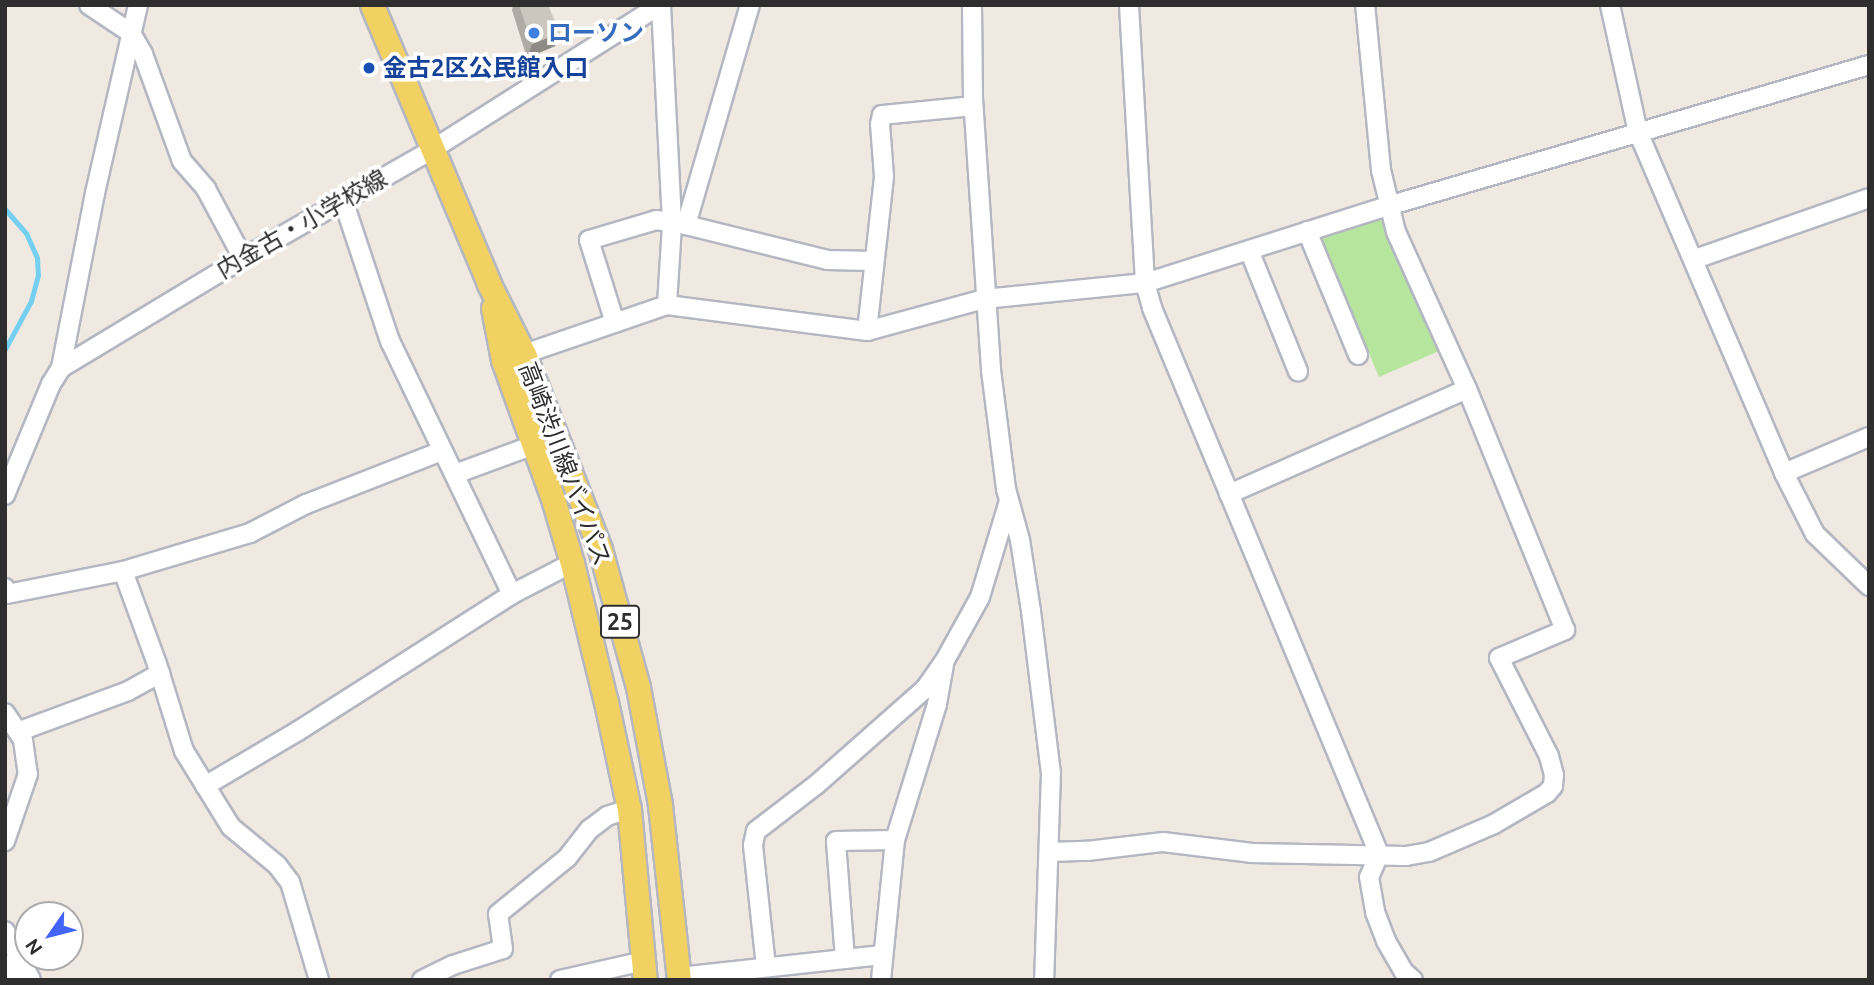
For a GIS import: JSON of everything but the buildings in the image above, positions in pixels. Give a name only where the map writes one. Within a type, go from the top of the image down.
[{"type":"main road","name":"高崎渋川線バイパス","points":[[372,5],[489,284],[524,354],[596,537],[638,687],[660,805],[679,978]]},
{"type":"main road","name":"高崎渋川線バイパス","points":[[489,284],[503,360],[572,563],[629,809],[645,970]]},
{"type":"street","points":[[89,5],[131,33],[143,54],[182,161],[206,189],[243,258]]},
{"type":"street","points":[[5,495],[51,384],[61,368],[138,5]]},
{"type":"street","points":[[660,5],[679,225]]},
{"type":"street","name":"内金古・小学校線","points":[[61,368],[243,258],[433,149],[660,5]]},
{"type":"street","points":[[667,305],[679,225],[750,5]]},
{"type":"street","points":[[972,5],[973,106],[991,370],[1009,501],[1020,540],[1031,611],[1051,773],[1044,980]]},
{"type":"street","points":[[1129,5],[1145,283],[1152,308],[1379,854],[1369,877],[1375,912],[1386,941],[1404,972],[1413,980]]},
{"type":"street","points":[[1050,852],[1087,851],[1163,842],[1252,853],[1406,856],[1429,852],[1494,824],[1553,786],[1554,775],[1549,756],[1499,658],[1565,630],[1467,389],[1396,232],[1388,206],[1374,111],[1365,5]]},
{"type":"street","points":[[1610,5],[1638,132],[1656,178],[1695,259],[1784,473],[1815,534],[1869,586]]},
{"type":"street","points":[[524,354],[667,305],[867,331],[985,299],[1145,283],[1388,206],[1869,65]]},
{"type":"street","points":[[867,331],[884,176],[882,115],[973,106]]},
{"type":"street","points":[[1695,259],[1869,198]]},
{"type":"street","points":[[343,200],[381,318],[512,594]]},
{"type":"street","points":[[615,323],[589,240],[656,220],[827,260],[874,261]]},
{"type":"street","points":[[1307,232],[1358,355]]},
{"type":"street","points":[[1249,250],[1298,371]]},
{"type":"street","points":[[1229,494],[1467,389]]},
{"type":"street","points":[[1784,473],[1869,437]]},
{"type":"street","points":[[455,474],[534,446]]},
{"type":"street","points":[[6,593],[123,571],[250,533],[306,504],[442,451]]},
{"type":"street","points":[[766,967],[753,845],[756,831],[816,785],[925,689],[944,662],[980,597],[1009,501]]},
{"type":"street","points":[[205,786],[298,731],[512,594],[572,563]]},
{"type":"street","points":[[123,571],[160,673],[184,751],[231,827],[277,865],[290,882],[319,980]]},
{"type":"street","points":[[880,980],[895,840],[937,704],[944,662]]},
{"type":"street","points":[[20,731],[128,691],[160,673]]},
{"type":"street","points":[[5,713],[20,731],[28,774],[5,841]]},
{"type":"street","points":[[422,980],[458,972],[503,949],[498,914],[567,858],[590,829],[607,816],[629,809]]},
{"type":"street","points":[[845,959],[836,841],[895,840]]},
{"type":"street","points":[[5,931],[31,980]]},
{"type":"street","points":[[679,978],[882,955]]},
{"type":"street","points":[[5,964],[14,980]]},
{"type":"street","points":[[560,980],[645,970]]},
{"type":"green space","points":[[1377,215],[1383,218],[1439,351],[1379,377],[1319,234]]},
{"type":"waterway","points":[[5,209],[26,233],[37,258],[38,275],[31,301],[5,349]]},
{"type":"place","name":"ローソン","points":[[534,33]]},
{"type":"place","name":"金古2区公民館入口","points":[[369,68]]}]
